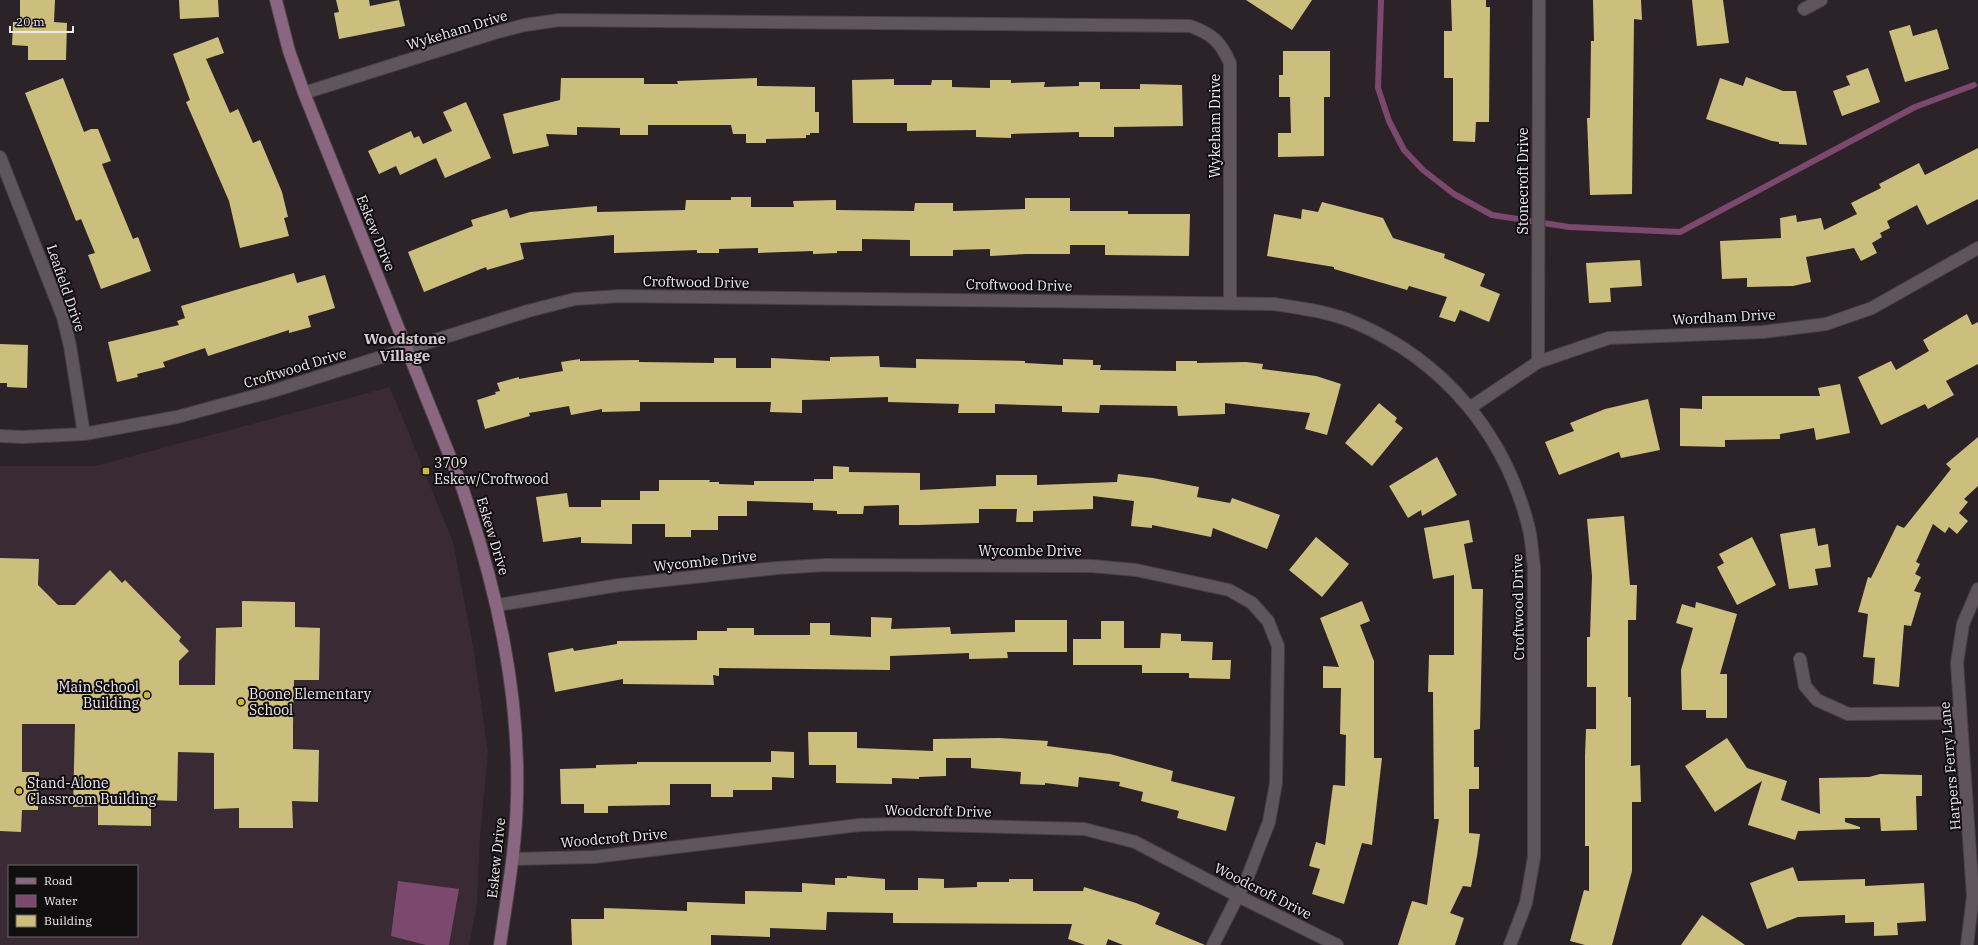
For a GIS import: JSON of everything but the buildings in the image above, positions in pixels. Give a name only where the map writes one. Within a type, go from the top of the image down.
[{"type":"street","name":"Eskew Drive","points":[[276,0],[288,51],[304,93],[461,484],[475,525],[498,605],[509,668],[517,735],[517,798],[513,859],[500,945]]},
{"type":"street","name":"Stonecroft Drive","points":[[1538,362],[1539,0]]},
{"type":"street","points":[[1804,9],[1821,0]]},
{"type":"street","name":"Wykeham Drive","points":[[304,93],[494,33],[525,25],[559,20],[1190,26],[1207,32],[1223,47],[1230,63],[1230,303]]},
{"type":"street","name":"Leafield Drive","points":[[0,157],[63,317],[70,346],[84,434]]},
{"type":"street","name":"Wordham Drive","points":[[1471,407],[1538,362],[1609,338],[1763,332],[1826,324],[1872,308],[1978,248]]},
{"type":"street","name":"Croftwood Drive","points":[[0,436],[84,434],[177,417],[273,391],[528,311],[574,299],[620,296],[1274,304],[1314,310],[1355,323],[1396,343],[1435,371],[1471,407],[1499,452],[1517,491],[1528,526],[1534,567],[1534,857],[1526,903],[1510,945]]},
{"type":"street","name":"Wycombe Drive","points":[[498,605],[619,585],[777,568],[825,565],[1092,566],[1136,570],[1229,590],[1252,603],[1268,621],[1278,646],[1276,783],[1269,822],[1248,876],[1213,945]]},
{"type":"street","name":"Harpers Ferry Lane","points":[[1967,945],[1974,896],[1957,663],[1963,624],[1978,589]]},
{"type":"street","points":[[1800,659],[1805,686],[1817,700],[1848,714],[1960,713]]},
{"type":"street","name":"Woodcroft Drive","points":[[513,859],[594,857],[859,825],[902,824],[1084,829],[1135,842],[1238,896],[1338,945]]},
{"type":"shaded area","name":"Boone Elementary School","points":[[390,387],[453,542],[474,652],[488,753],[480,837],[477,904],[469,945],[0,945],[0,466],[95,466]]},
{"type":"water","points":[[398,881],[459,889],[449,945],[426,945],[391,936]]},
{"type":"waterway","points":[[1381,0],[1378,88],[1389,121],[1404,150],[1423,170],[1454,194],[1492,215],[1569,227],[1680,232],[1915,107],[1974,85]]},
{"type":"place","name":"3709 Eskew/Croftwood","points":[[426,471]]},
{"type":"place","name":"Main School Building","points":[[147,695]]},
{"type":"place","name":"Boone Elementary School","points":[[241,702]]},
{"type":"place","name":"Stand-Alone Classroom Building","points":[[19,791]]},
{"type":"district","name":"Woodstone Village","points":[[405,348]]}]
